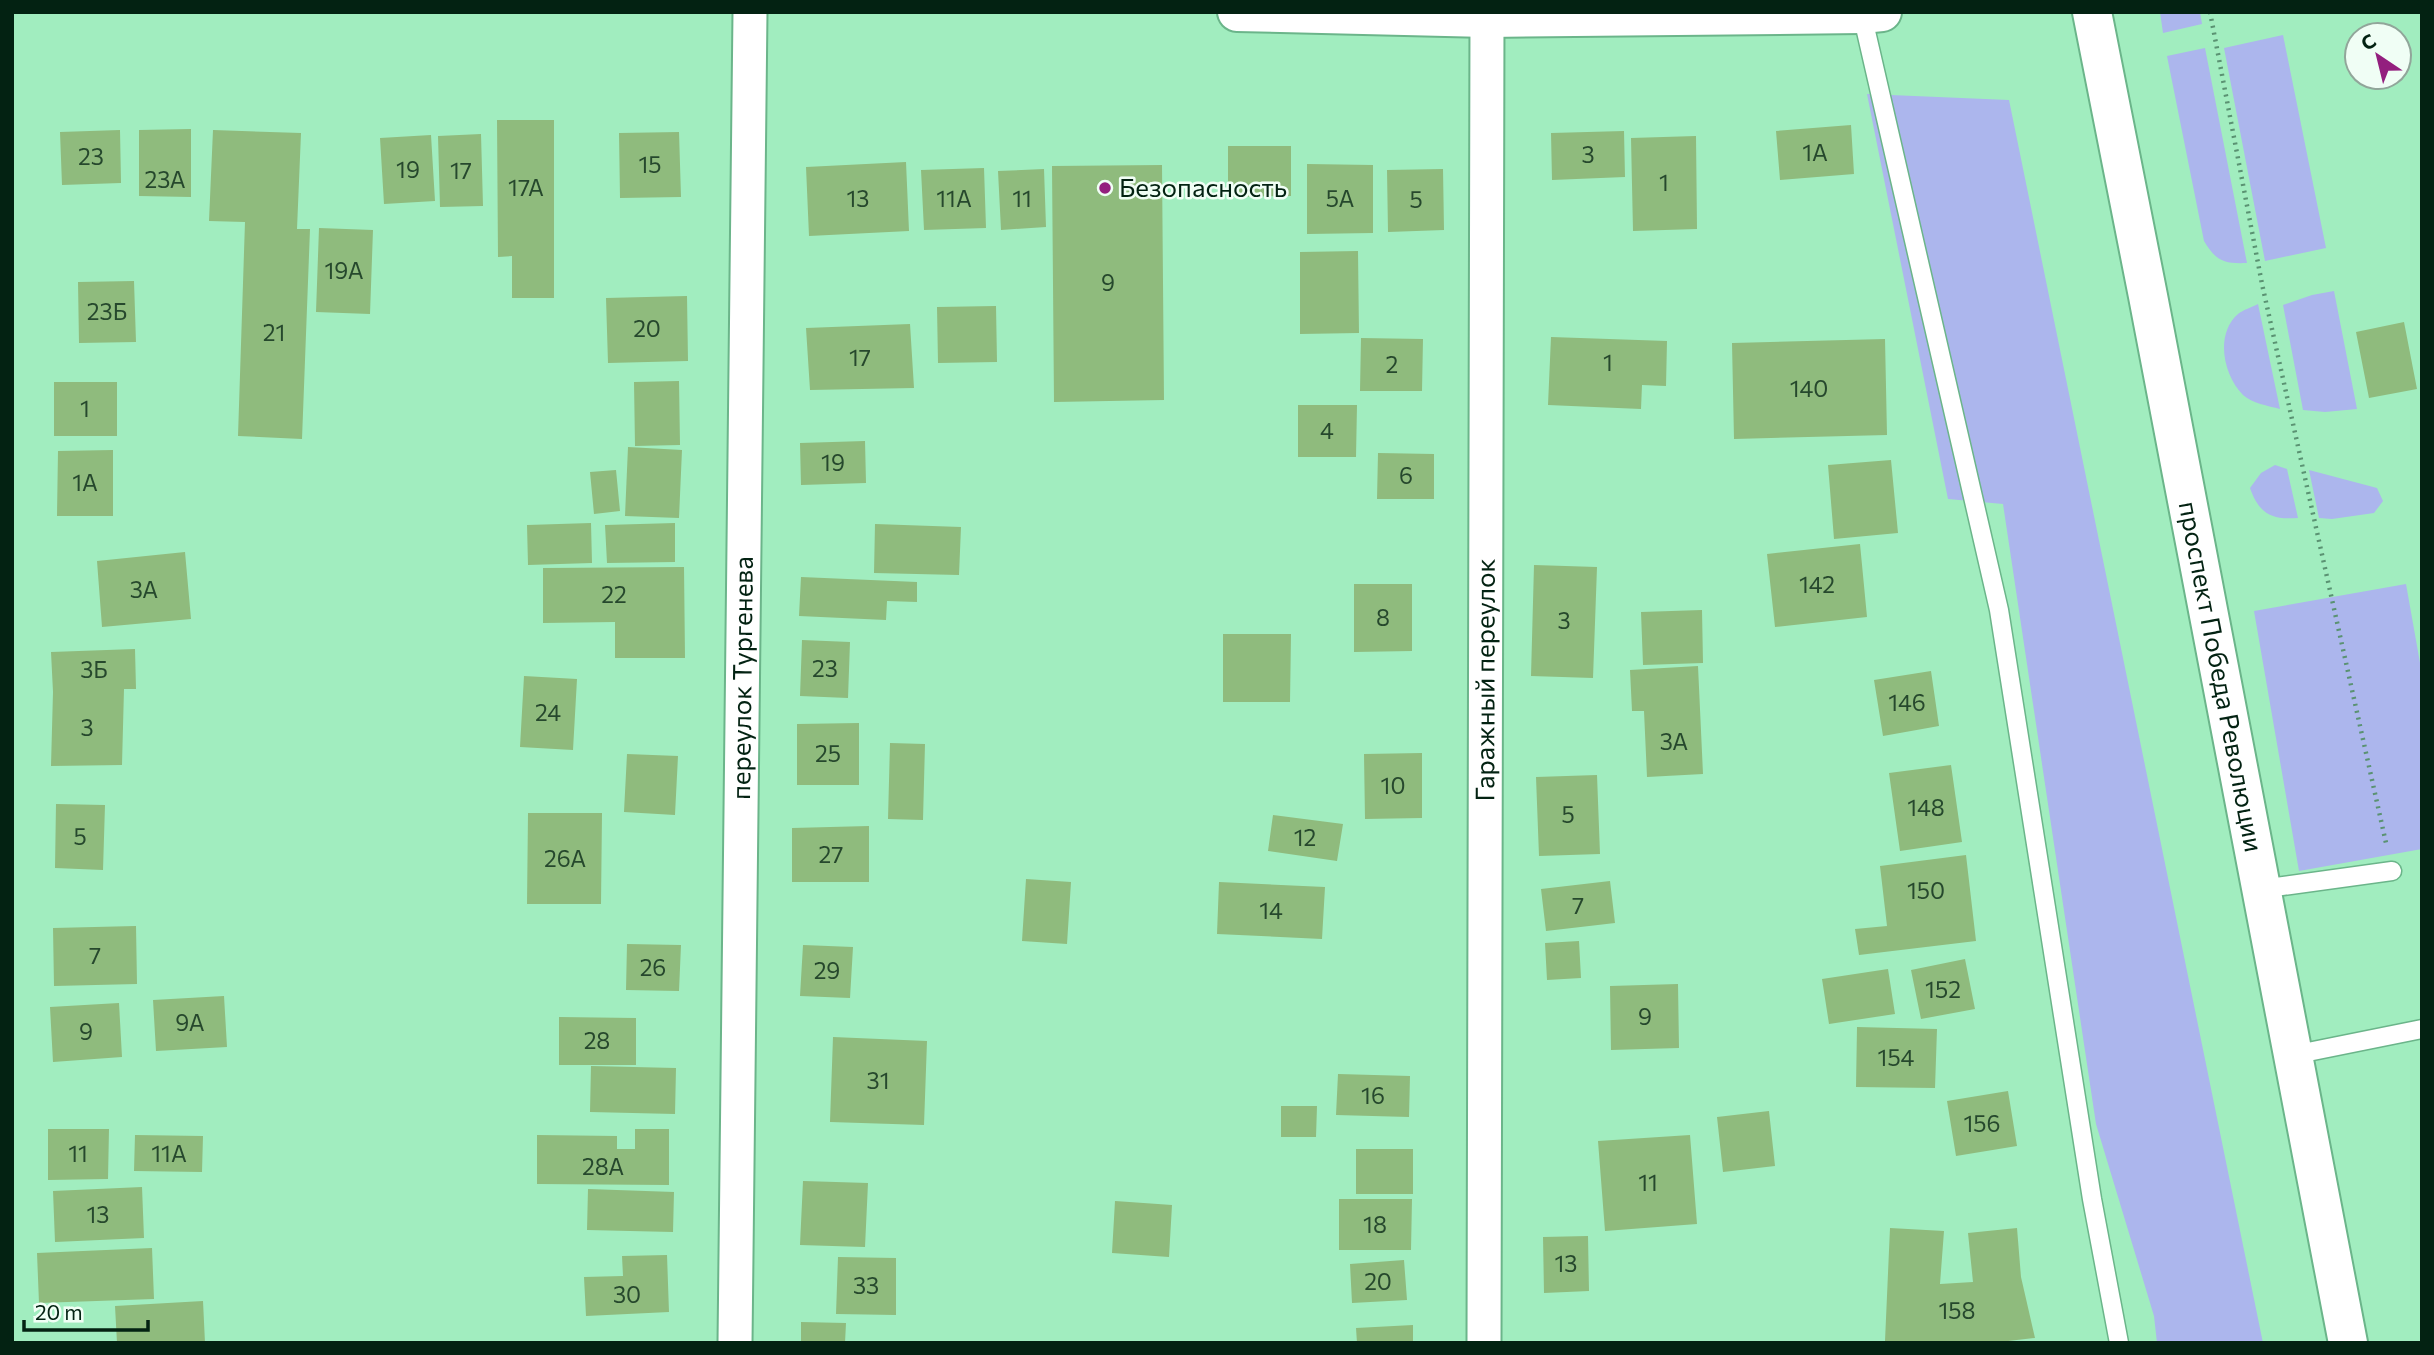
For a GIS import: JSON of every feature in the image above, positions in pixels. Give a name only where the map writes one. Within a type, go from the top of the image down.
[{"type":"main road","points":[[1237,12],[1487,18],[1872,13]]},
{"type":"main road","name":"проспект Победа Революции","points":[[2092,12],[2348,1343]]},
{"type":"street","name":"переулок Тургенева","points":[[734,1343],[750,12]]},
{"type":"street","name":"Гаражный переулок","points":[[1483,1343],[1487,18]]},
{"type":"lane","points":[[1872,13],[1999,610],[2092,1199],[2119,1343]]},
{"type":"lane","points":[[2261,889],[2392,871]]},
{"type":"lane","points":[[2293,1055],[2422,1029]]},
{"type":"path","points":[[2210,12],[2262,284],[2392,871]]},
{"type":"shaded area","points":[[2160,12],[2200,12],[2202,24],[2163,33]]},
{"type":"shaded area","points":[[2283,35],[2326,248],[2265,261],[2224,48]]},
{"type":"shaded area","points":[[2205,48],[2247,263],[2221,260],[2204,241],[2167,56]]},
{"type":"shaded area","points":[[1867,94],[2009,100],[2263,1343],[2157,1343],[2154,1316],[2096,1124],[2003,504],[1948,499]]},
{"type":"shaded area","points":[[2334,291],[2357,409],[2325,412],[2303,410],[2283,305]]},
{"type":"shaded area","points":[[2258,304],[2280,409],[2255,402],[2243,395],[2231,377],[2224,354],[2226,332],[2231,322],[2240,313]]},
{"type":"shaded area","points":[[2275,465],[2287,469],[2298,518],[2281,518],[2268,513],[2258,504],[2250,488],[2261,473]]},
{"type":"shaded area","points":[[2309,470],[2377,488],[2383,501],[2374,513],[2332,519],[2319,518]]},
{"type":"shaded area","points":[[2406,584],[2422,674],[2422,849],[2299,871],[2254,611]]},
{"type":"building","points":[[497,120],[554,120],[554,298],[512,298],[512,256],[498,257]]},
{"type":"building","points":[[1851,125],[1854,174],[1780,180],[1776,131]]},
{"type":"building","points":[[191,129],[191,197],[139,196],[139,130]]},
{"type":"building","points":[[120,130],[121,183],[62,185],[60,132]]},
{"type":"building","points":[[213,130],[301,133],[297,229],[310,229],[302,439],[238,436],[245,222],[209,221]]},
{"type":"building","points":[[1624,131],[1625,177],[1552,180],[1551,133]]},
{"type":"building","points":[[679,132],[681,197],[620,198],[619,133]]},
{"type":"building","points":[[481,134],[483,206],[440,207],[438,136]]},
{"type":"building","points":[[431,135],[435,201],[384,204],[380,138]]},
{"type":"building","points":[[1696,136],[1697,229],[1633,231],[1631,138]]},
{"type":"building","points":[[1228,146],[1291,146],[1291,196],[1228,197]]},
{"type":"building","points":[[906,162],[909,231],[809,236],[806,167]]},
{"type":"building","points":[[1307,164],[1373,165],[1373,233],[1307,234]]},
{"type":"building","points":[[1162,165],[1164,400],[1054,402],[1052,166]]},
{"type":"building","points":[[984,168],[986,228],[924,230],[921,170]]},
{"type":"building","points":[[1044,169],[1046,227],[1001,230],[998,171]]},
{"type":"building","points":[[1443,169],[1444,230],[1388,232],[1387,170]]},
{"type":"building","points":[[319,228],[373,230],[370,314],[316,312]]},
{"type":"building","points":[[1358,251],[1359,333],[1300,334],[1300,252]]},
{"type":"building","points":[[134,281],[136,342],[79,343],[78,282]]},
{"type":"building","points":[[687,296],[688,361],[608,363],[606,298]]},
{"type":"building","points":[[996,306],[997,362],[938,363],[937,307]]},
{"type":"building","points":[[2404,322],[2417,389],[2369,398],[2356,332]]},
{"type":"building","points":[[910,324],[914,388],[810,390],[806,328]]},
{"type":"building","points":[[1551,337],[1667,341],[1666,386],[1642,385],[1641,409],[1548,405]]},
{"type":"building","points":[[1361,338],[1423,339],[1422,391],[1360,391]]},
{"type":"building","points":[[1885,339],[1887,435],[1734,439],[1732,343]]},
{"type":"building","points":[[679,381],[680,445],[635,446],[634,382]]},
{"type":"building","points":[[54,382],[117,382],[117,436],[54,436]]},
{"type":"building","points":[[1298,405],[1357,405],[1356,457],[1298,457]]},
{"type":"building","points":[[865,441],[866,483],[801,485],[800,443]]},
{"type":"building","points":[[628,447],[682,450],[679,518],[625,516]]},
{"type":"building","points":[[113,450],[113,516],[57,516],[58,451]]},
{"type":"building","points":[[1378,453],[1434,454],[1434,499],[1377,499]]},
{"type":"building","points":[[1891,460],[1898,533],[1834,539],[1828,465]]},
{"type":"building","points":[[616,470],[620,511],[594,514],[590,472]]},
{"type":"building","points":[[591,523],[592,563],[528,565],[527,525]]},
{"type":"building","points":[[675,523],[675,562],[607,563],[605,525]]},
{"type":"building","points":[[875,524],[961,527],[959,575],[874,573]]},
{"type":"building","points":[[1860,544],[1867,617],[1775,627],[1767,554]]},
{"type":"building","points":[[185,552],[191,619],[102,627],[97,561]]},
{"type":"building","points":[[1534,565],[1597,567],[1593,678],[1531,676]]},
{"type":"building","points":[[684,567],[685,658],[615,658],[615,622],[543,623],[543,568]]},
{"type":"building","points":[[801,577],[917,582],[917,602],[887,601],[886,620],[799,616]]},
{"type":"building","points":[[1354,584],[1412,584],[1412,651],[1354,652]]},
{"type":"building","points":[[1702,610],[1703,663],[1643,665],[1641,612]]},
{"type":"building","points":[[1223,634],[1291,634],[1290,702],[1223,702]]},
{"type":"building","points":[[802,640],[850,642],[848,698],[800,696]]},
{"type":"building","points":[[135,649],[136,689],[124,689],[122,765],[51,766],[51,652]]},
{"type":"building","points":[[1698,666],[1703,774],[1647,777],[1644,711],[1632,711],[1630,670]]},
{"type":"building","points":[[1931,671],[1939,726],[1883,736],[1874,680]]},
{"type":"building","points":[[524,676],[577,679],[573,750],[520,747]]},
{"type":"building","points":[[859,723],[859,785],[797,785],[797,724]]},
{"type":"building","points":[[890,743],[925,744],[923,820],[888,819]]},
{"type":"building","points":[[1422,753],[1422,818],[1365,819],[1364,754]]},
{"type":"building","points":[[627,754],[678,756],[675,815],[624,812]]},
{"type":"building","points":[[1951,765],[1962,842],[1900,851],[1889,773]]},
{"type":"building","points":[[1597,775],[1600,854],[1539,856],[1536,777]]},
{"type":"building","points":[[56,804],[105,805],[103,870],[55,868]]},
{"type":"building","points":[[528,813],[602,813],[601,904],[527,904]]},
{"type":"building","points":[[1273,815],[1343,824],[1337,861],[1268,851]]},
{"type":"building","points":[[869,826],[869,882],[792,882],[792,828]]},
{"type":"building","points":[[1966,855],[1976,941],[1859,955],[1855,929],[1887,926],[1880,866]]},
{"type":"building","points":[[1026,879],[1071,882],[1067,944],[1022,941]]},
{"type":"building","points":[[1610,881],[1615,923],[1546,931],[1541,889]]},
{"type":"building","points":[[1219,882],[1325,887],[1322,939],[1217,934]]},
{"type":"building","points":[[136,926],[137,984],[54,986],[53,928]]},
{"type":"building","points":[[1579,941],[1581,978],[1547,980],[1545,943]]},
{"type":"building","points":[[627,944],[681,945],[679,991],[626,990]]},
{"type":"building","points":[[803,945],[853,947],[850,998],[800,996]]},
{"type":"building","points":[[1965,959],[1975,1009],[1921,1019],[1911,970]]},
{"type":"building","points":[[1888,969],[1895,1014],[1829,1024],[1822,979]]},
{"type":"building","points":[[1678,984],[1679,1048],[1611,1050],[1610,986]]},
{"type":"building","points":[[224,996],[227,1047],[156,1051],[153,1000]]},
{"type":"building","points":[[119,1003],[122,1057],[53,1062],[50,1007]]},
{"type":"building","points":[[559,1017],[636,1018],[636,1065],[559,1065]]},
{"type":"building","points":[[1857,1027],[1937,1029],[1935,1088],[1856,1087]]},
{"type":"building","points":[[833,1037],[927,1041],[924,1125],[830,1122]]},
{"type":"building","points":[[591,1066],[676,1068],[675,1114],[590,1112]]},
{"type":"building","points":[[1338,1074],[1410,1076],[1409,1117],[1336,1115]]},
{"type":"building","points":[[2008,1091],[2017,1146],[1956,1156],[1947,1101]]},
{"type":"building","points":[[1281,1106],[1317,1106],[1316,1137],[1281,1137]]},
{"type":"building","points":[[1769,1111],[1775,1166],[1723,1172],[1717,1117]]},
{"type":"building","points":[[48,1129],[109,1129],[108,1179],[48,1180]]},
{"type":"building","points":[[635,1129],[669,1129],[669,1185],[537,1184],[537,1135],[617,1136],[617,1149],[635,1149]]},
{"type":"building","points":[[135,1135],[203,1136],[202,1172],[134,1171]]},
{"type":"building","points":[[1690,1135],[1697,1224],[1605,1231],[1598,1141]]},
{"type":"building","points":[[1356,1149],[1413,1149],[1413,1194],[1356,1194]]},
{"type":"building","points":[[803,1181],[868,1183],[865,1247],[800,1245]]},
{"type":"building","points":[[142,1187],[144,1238],[55,1242],[53,1191]]},
{"type":"building","points":[[588,1189],[674,1192],[673,1232],[587,1230]]},
{"type":"building","points":[[1339,1199],[1412,1199],[1411,1250],[1339,1250]]},
{"type":"building","points":[[1115,1201],[1172,1205],[1169,1257],[1112,1253]]},
{"type":"building","points":[[1890,1228],[1944,1231],[1940,1284],[1973,1282],[1968,1233],[2017,1228],[2021,1277],[2035,1338],[1991,1343],[1885,1341]]},
{"type":"building","points":[[1588,1236],[1589,1291],[1544,1293],[1543,1237]]},
{"type":"building","points":[[152,1248],[154,1299],[39,1303],[37,1253]]},
{"type":"building","points":[[667,1255],[669,1312],[586,1316],[584,1277],[623,1276],[622,1256]]},
{"type":"building","points":[[838,1257],[896,1258],[896,1315],[836,1314]]},
{"type":"building","points":[[1404,1260],[1407,1300],[1352,1303],[1350,1264]]},
{"type":"building","points":[[203,1301],[205,1343],[117,1343],[115,1306]]},
{"type":"building","points":[[801,1322],[846,1323],[845,1343],[801,1343]]},
{"type":"building","points":[[1413,1325],[1413,1343],[1357,1343],[1356,1328]]},
{"type":"place","name":"Безопасность","points":[[1105,188]]}]
